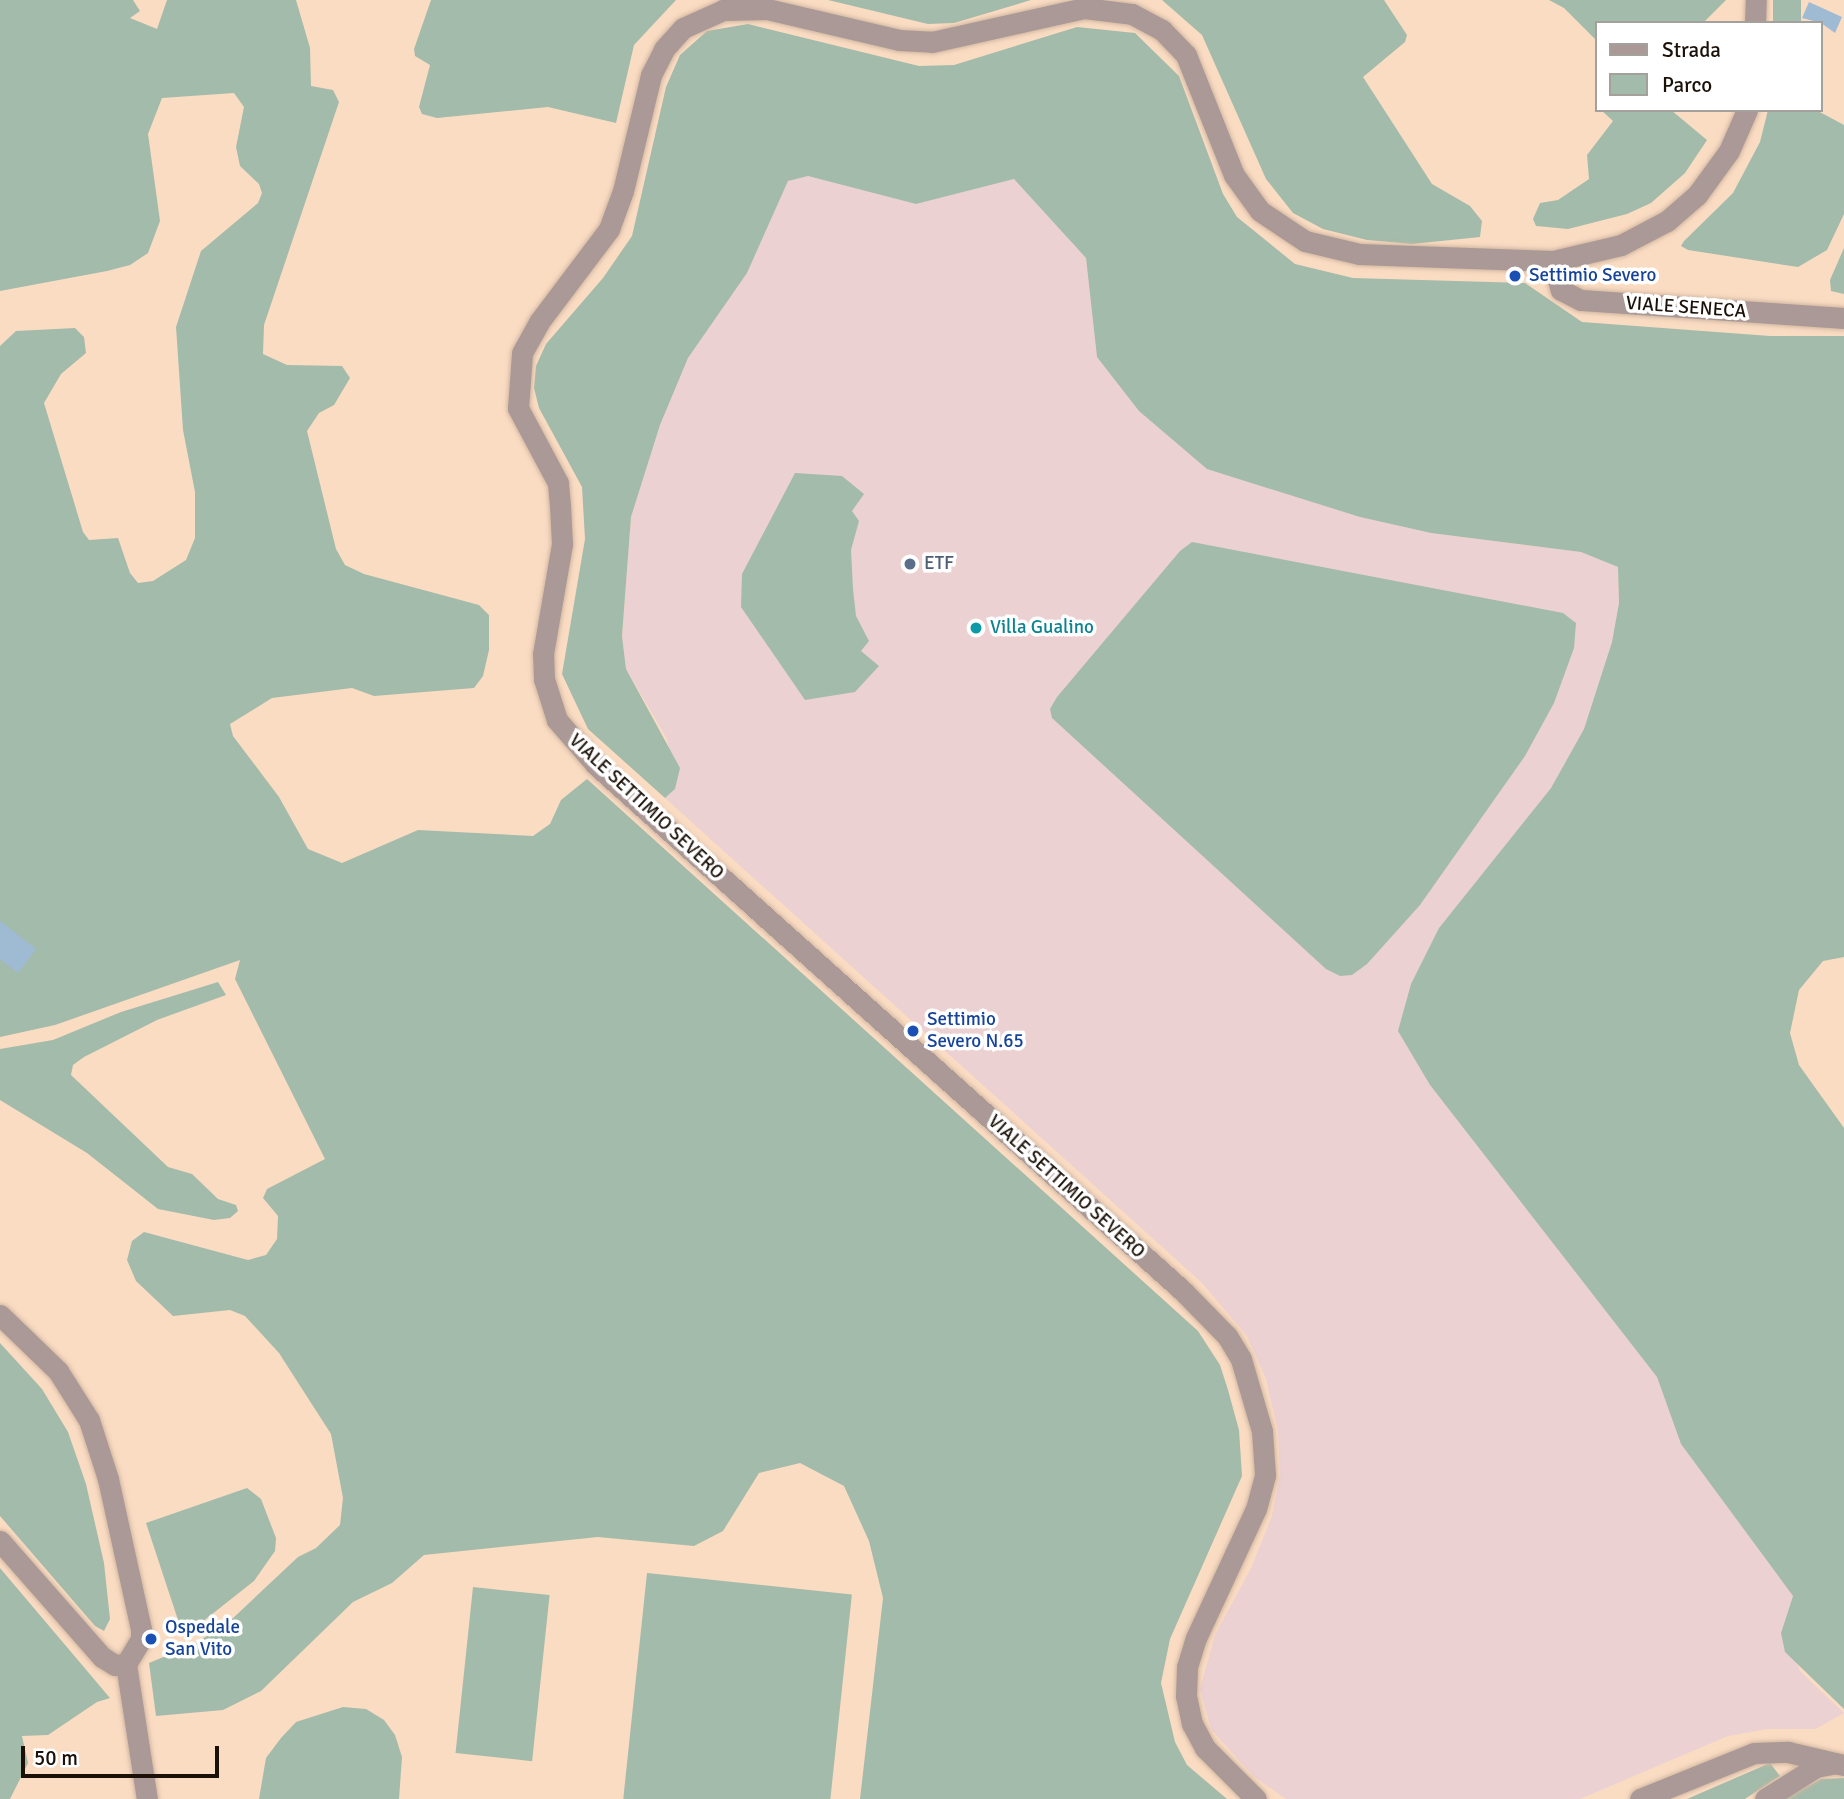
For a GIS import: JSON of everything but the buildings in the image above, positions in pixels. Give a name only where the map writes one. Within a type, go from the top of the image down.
[{"type":"street","points":[[1755,21],[1756,0]]},
{"type":"street","name":"VIALE SETTIMIO SEVERO","points":[[1256,1799],[1205,1748],[1192,1724],[1186,1696],[1187,1667],[1196,1638],[1252,1518],[1265,1475],[1262,1431],[1241,1359],[1227,1336],[1183,1291],[573,742],[557,720],[544,680],[545,628],[562,544],[558,483],[518,408],[519,364],[532,332],[609,229],[623,191],[651,75],[664,49],[692,22],[736,8],[767,9],[899,40],[932,42],[1076,10],[1121,10],[1162,30],[1181,47],[1202,88],[1234,175],[1251,202],[1280,228],[1319,246],[1359,254],[1553,261],[1621,245],[1673,217],[1721,165],[1746,112]]},
{"type":"street","name":"VIALE SENECA","points":[[1553,261],[1560,290],[1581,300],[1844,318]]},
{"type":"street","points":[[0,1315],[58,1371],[89,1420],[108,1479],[141,1629],[141,1639],[126,1664],[147,1799]]},
{"type":"street","points":[[0,1541],[102,1657],[114,1665],[126,1664]]},
{"type":"street","points":[[1640,1799],[1754,1753],[1788,1752],[1841,1764]]},
{"type":"street","points":[[1765,1799],[1816,1768],[1841,1764]]},
{"type":"shaded area","points":[[808,176],[916,204],[1014,179],[1086,258],[1097,357],[1292,492],[1360,517],[1431,533],[1581,552],[1618,567],[1619,603],[1612,642],[1584,729],[1551,788],[1439,928],[1430,1085],[1657,1377],[1681,1444],[1793,1596],[1781,1633],[1801,1672],[1844,1713],[1816,1729],[1768,1729],[1728,1736],[1580,1799],[1286,1799],[1253,1776],[1211,1729],[1200,1689],[1215,1635],[1251,1568],[1272,1516],[1280,1474],[1278,1431],[1266,1379],[1247,1336],[1202,1283],[665,798],[675,789],[667,739],[626,669],[622,636],[631,517],[660,425],[688,358],[747,273],[778,199],[789,180]]},
{"type":"green space","points":[[0,0],[133,0],[140,11],[130,18],[157,29],[167,0],[296,0],[310,48],[311,86],[333,90],[339,102],[264,325],[263,354],[287,365],[342,366],[350,378],[334,405],[319,413],[307,431],[336,549],[345,565],[364,574],[479,605],[489,615],[489,650],[483,676],[474,688],[374,696],[352,688],[272,698],[230,724],[233,736],[279,797],[308,849],[342,863],[418,830],[533,836],[550,824],[561,800],[587,779],[1198,1331],[1220,1365],[1228,1390],[1239,1430],[1242,1476],[1170,1639],[1161,1683],[1175,1742],[1187,1765],[1227,1799],[860,1799],[883,1598],[869,1541],[844,1486],[800,1463],[759,1473],[723,1531],[694,1546],[598,1537],[424,1555],[392,1583],[353,1602],[261,1691],[223,1710],[156,1716],[149,1663],[195,1644],[231,1620],[298,1557],[316,1548],[340,1525],[343,1498],[331,1434],[279,1353],[245,1316],[230,1310],[173,1316],[136,1281],[127,1260],[132,1241],[144,1232],[248,1260],[266,1255],[277,1239],[278,1216],[263,1198],[267,1189],[325,1159],[235,979],[240,960],[55,1025],[0,1037],[0,346],[16,331],[75,328],[84,337],[86,353],[61,374],[44,403],[83,532],[89,540],[118,538],[130,573],[138,583],[153,581],[186,560],[195,538],[195,492],[183,430],[176,327],[201,251],[258,203],[262,193],[259,184],[240,166],[236,147],[244,107],[234,93],[162,98],[148,134],[160,221],[148,253],[130,265],[107,271],[0,291]]},
{"type":"green space","points":[[431,0],[676,0],[634,45],[616,123],[548,107],[437,118],[422,114],[419,107],[430,65],[415,56],[414,49]]},
{"type":"green space","points":[[828,0],[1031,0],[954,23],[928,24]]},
{"type":"green space","points":[[1162,0],[1384,0],[1407,35],[1405,42],[1363,77],[1432,184],[1470,206],[1482,221],[1480,237],[1412,244],[1367,240],[1323,229],[1293,213],[1266,179],[1202,35]]},
{"type":"green space","points":[[1549,0],[1726,0],[1705,21],[1596,21],[1596,40],[1564,8]]},
{"type":"green space","points":[[1773,0],[1801,0],[1801,21],[1773,21]]},
{"type":"green space","points":[[748,24],[919,66],[954,65],[1077,27],[1135,33],[1179,76],[1223,194],[1237,217],[1295,264],[1353,278],[1525,283],[1582,322],[1770,336],[1844,336],[1844,957],[1823,961],[1799,990],[1790,1033],[1799,1065],[1844,1128],[1844,1709],[1785,1652],[1781,1633],[1793,1596],[1681,1444],[1657,1377],[1430,1085],[1398,1031],[1411,984],[1439,928],[1551,788],[1584,729],[1612,642],[1619,603],[1618,567],[1581,552],[1431,533],[1360,517],[1207,469],[1139,411],[1097,357],[1086,258],[1014,179],[916,204],[808,176],[788,181],[747,273],[688,358],[660,425],[631,517],[622,636],[626,669],[680,768],[675,789],[665,798],[588,729],[562,674],[585,539],[582,487],[539,408],[534,388],[536,366],[546,344],[603,278],[632,236],[666,87],[680,55],[707,31]]},
{"type":"green space","points":[[1603,112],[1673,112],[1707,140],[1685,173],[1651,203],[1627,214],[1568,229],[1536,226],[1533,219],[1540,203],[1558,200],[1589,179],[1587,155],[1613,121]]},
{"type":"green space","points":[[1768,112],[1820,112],[1844,125],[1844,214],[1827,250],[1798,267],[1688,250],[1681,246],[1733,193],[1760,142]]},
{"type":"green space","points":[[1844,248],[1844,294],[1831,291],[1830,280]]},
{"type":"green space","points":[[795,473],[842,476],[864,494],[852,511],[859,521],[851,550],[853,589],[856,616],[869,641],[861,651],[879,666],[855,692],[805,700],[741,607],[742,574]]},
{"type":"green space","points":[[1192,542],[1563,613],[1576,623],[1574,648],[1554,703],[1525,756],[1420,905],[1367,964],[1352,975],[1340,976],[1326,969],[1052,718],[1050,709],[1057,697],[1180,551]]},
{"type":"green space","points":[[218,982],[226,995],[157,1020],[84,1057],[73,1065],[71,1075],[168,1167],[192,1174],[218,1199],[236,1205],[238,1211],[230,1218],[214,1220],[158,1209],[87,1153],[0,1100],[0,1049],[53,1040],[121,1012]]},
{"type":"green space","points":[[0,1343],[42,1389],[68,1432],[86,1484],[104,1563],[110,1619],[104,1631],[95,1626],[0,1516]]},
{"type":"green space","points":[[247,1488],[261,1499],[276,1538],[275,1551],[254,1581],[197,1626],[182,1632],[146,1523]]},
{"type":"green space","points":[[0,1568],[110,1698],[97,1702],[48,1735],[22,1736],[28,1763],[10,1799],[0,1799]]},
{"type":"green space","points":[[647,1573],[852,1595],[830,1799],[623,1799]]},
{"type":"green space","points":[[473,1587],[550,1595],[532,1761],[456,1753]]},
{"type":"green space","points":[[343,1707],[366,1709],[384,1720],[395,1735],[402,1757],[399,1799],[259,1799],[266,1758],[281,1738],[296,1722]]},
{"type":"green space","points":[[1770,1763],[1780,1776],[1745,1799],[1687,1799]]},
{"type":"green space","points":[[1844,1778],[1844,1799],[1784,1799],[1821,1779]]},
{"type":"water","points":[[1809,2],[1842,17],[1835,33],[1823,24],[1823,21],[1802,18]]},
{"type":"water","points":[[0,921],[36,949],[18,973],[0,959]]},
{"type":"place","name":"Settimio Severo","points":[[1515,276]]},
{"type":"place","name":"ETF","points":[[910,564]]},
{"type":"place","name":"Villa Gualino","points":[[976,628]]},
{"type":"place","name":"Settimio Severo N.65","points":[[913,1031]]},
{"type":"place","name":"Ospedale San Vito","points":[[151,1639]]}]
